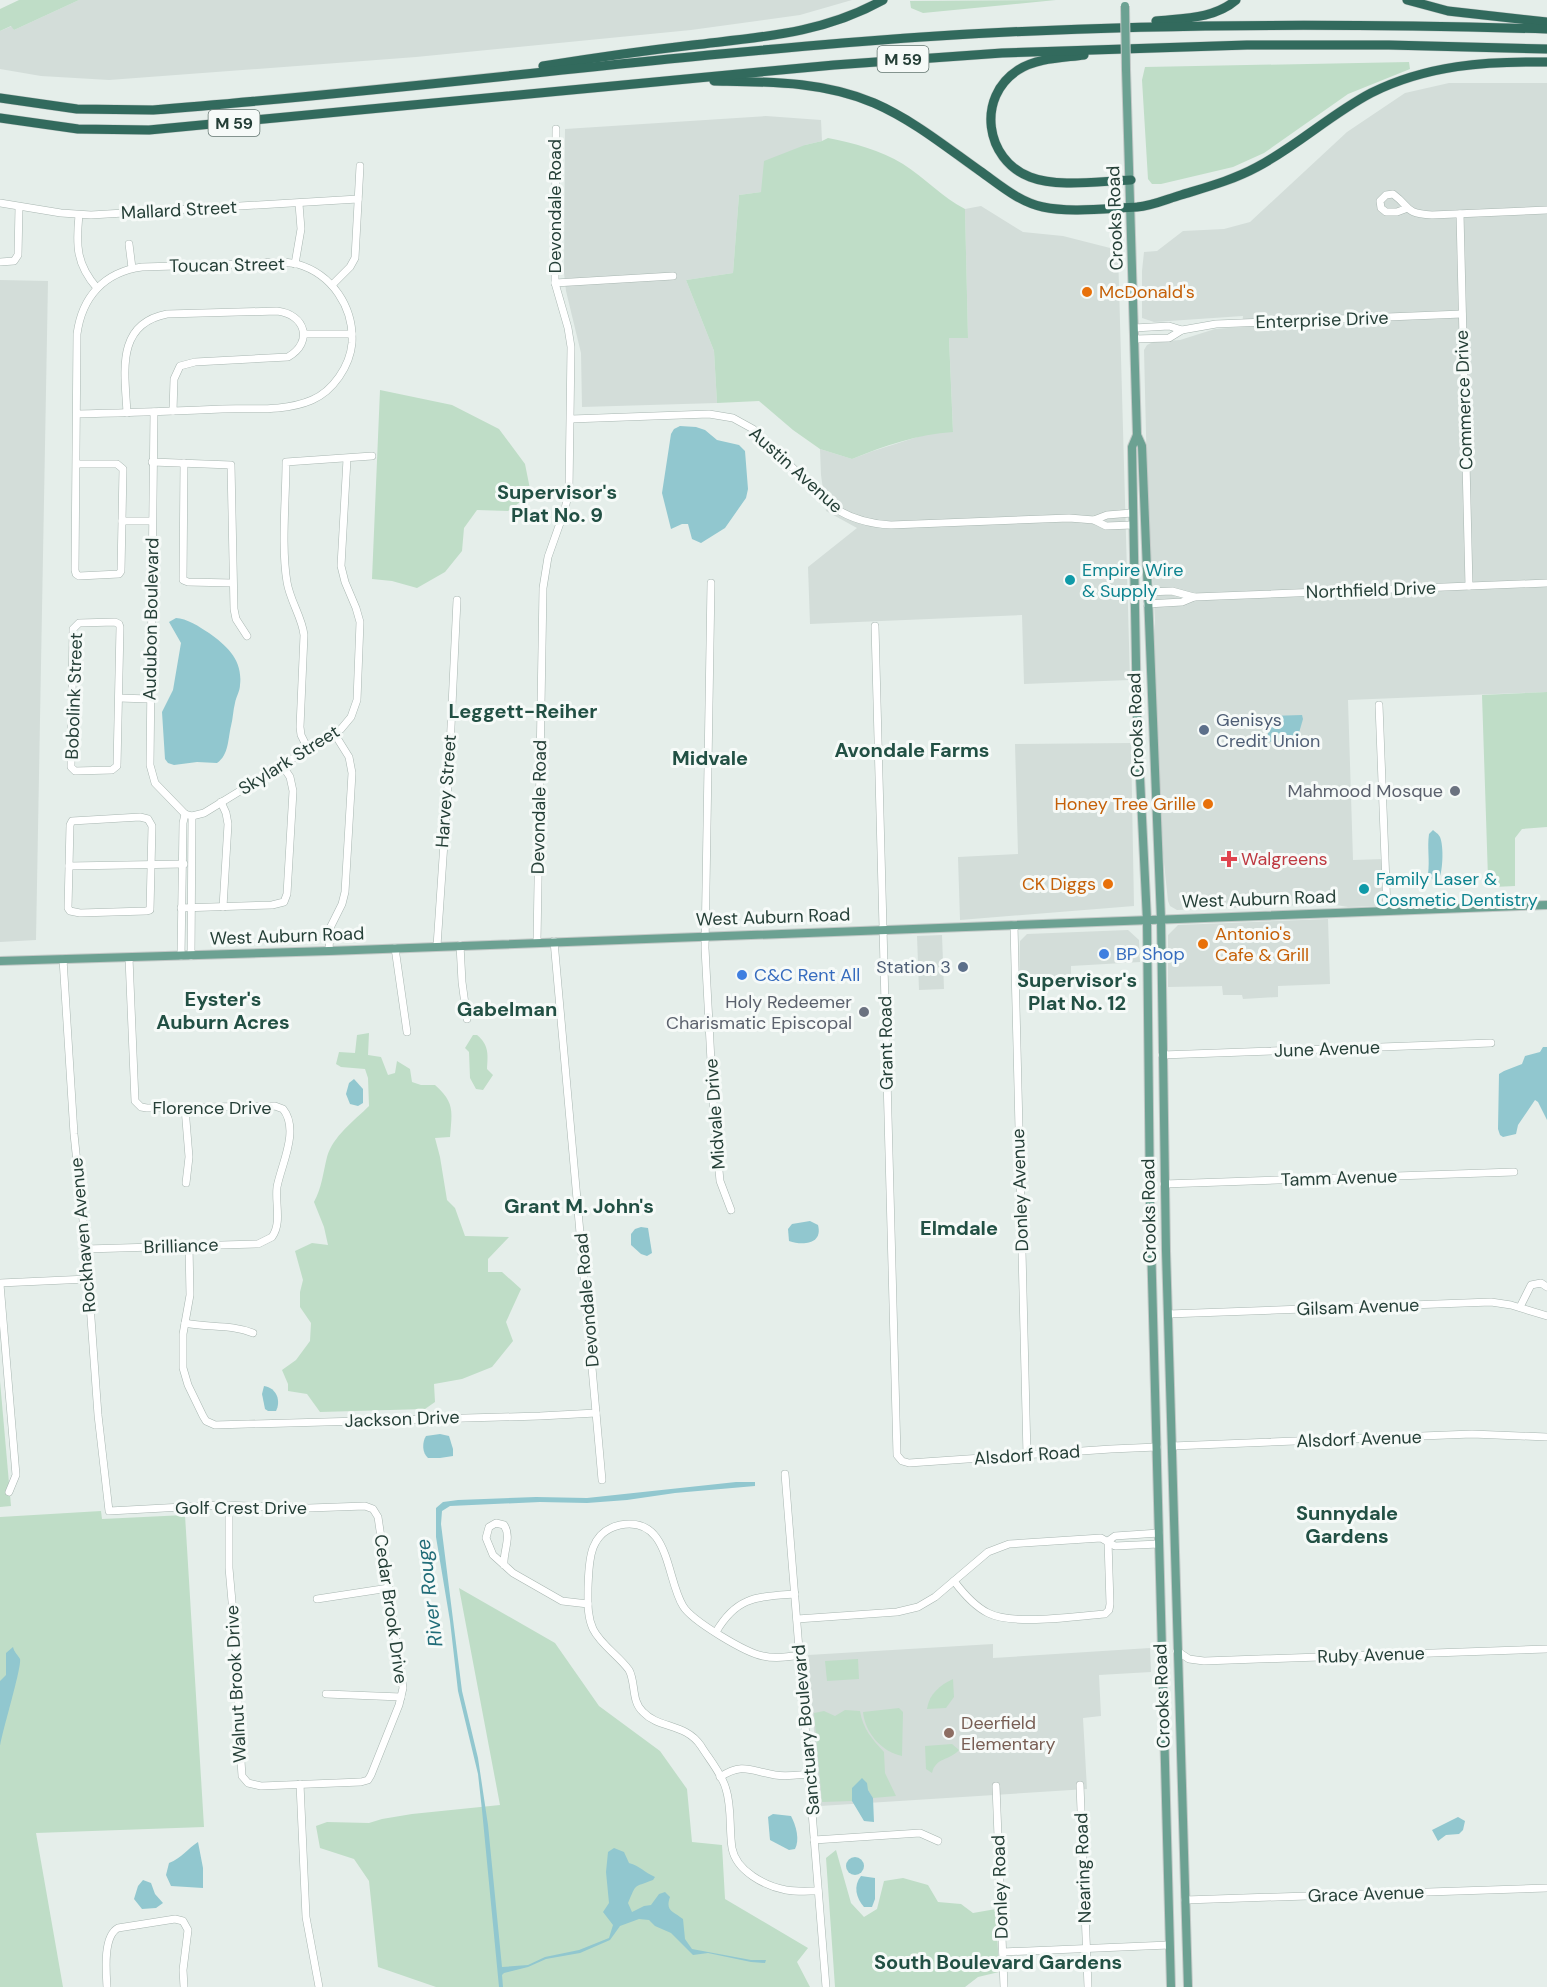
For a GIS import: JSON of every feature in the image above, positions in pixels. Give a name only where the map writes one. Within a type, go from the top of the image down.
[{"type":"highway","points":[[447,81],[614,54],[792,33],[834,22],[883,0]]},
{"type":"highway","points":[[1101,28],[1207,15],[1236,0]]},
{"type":"highway","points":[[1407,0],[1448,11],[1547,22]]},
{"type":"highway","name":"M 59","points":[[0,98],[66,108],[139,110],[807,46],[953,35],[1101,28],[1349,24],[1547,29]]},
{"type":"highway","name":"M 59","points":[[0,118],[78,129],[148,130],[905,59],[1141,48],[1389,45],[1547,49]]},
{"type":"highway","points":[[1131,180],[1059,182],[1042,181],[1027,176],[1009,165],[1000,153],[991,132],[990,116],[1000,89],[1014,73],[1027,65],[1053,59],[1141,48]]},
{"type":"highway","points":[[667,81],[784,82],[838,91],[874,103],[908,121],[1010,193],[1028,203],[1044,208],[1060,209],[1145,206],[1245,173],[1268,161],[1349,106],[1402,80],[1437,69],[1477,63],[1547,62]]},
{"type":"main road","name":"Crooks Road","points":[[1125,3],[1137,435],[1142,446],[1161,920],[1164,1185],[1188,1987]]},
{"type":"main road","name":"Crooks Road","points":[[1137,435],[1132,447],[1132,525],[1147,920],[1153,1308],[1171,1987]]},
{"type":"main road","points":[[1132,513],[1139,515],[1145,526]]},
{"type":"main road","points":[[1134,592],[1139,602],[1147,604]]},
{"type":"main road","points":[[1135,643],[1145,644],[1149,652]]},
{"type":"main road","points":[[1140,767],[1150,768],[1155,777]]},
{"type":"main road","points":[[1146,887],[1152,892],[1160,892]]},
{"type":"main road","name":"West Auburn Road","points":[[0,961],[191,956],[1547,905]]},
{"type":"main road","points":[[1147,946],[1156,947],[1161,953]]},
{"type":"main road","points":[[1148,1046],[1153,1057],[1159,1058],[1162,1055]]},
{"type":"main road","points":[[1149,1100],[1158,1100],[1163,1105]]},
{"type":"main road","points":[[1153,1308],[1158,1316],[1163,1317],[1168,1314]]},
{"type":"main road","points":[[1155,1384],[1164,1384],[1170,1392]]},
{"type":"main road","points":[[1160,1568],[1166,1578],[1175,1577]]},
{"type":"main road","points":[[1162,1660],[1173,1664],[1178,1672]]},
{"type":"main road","points":[[1168,1898],[1176,1904],[1185,1900]]},
{"type":"main road","points":[[1169,1945],[1180,1942],[1186,1948]]},
{"type":"street","name":"Devondale Road","points":[[537,942],[543,588],[548,558],[568,496],[571,419],[570,338],[555,283],[556,129]]},
{"type":"street","points":[[332,285],[350,267],[355,258],[360,166]]},
{"type":"street","name":"Mallard Street","points":[[0,203],[79,214],[358,200]]},
{"type":"street","points":[[296,264],[301,229],[299,204]]},
{"type":"street","points":[[0,262],[14,261],[18,255],[19,207]]},
{"type":"street","points":[[1405,209],[1417,214],[1547,210]]},
{"type":"street","points":[[79,214],[77,240],[81,263],[88,278],[97,288]]},
{"type":"street","name":"Commerce Drive","points":[[1460,214],[1469,586]]},
{"type":"street","points":[[129,244],[132,268]]},
{"type":"street","name":"Toucan Street","points":[[254,263],[296,264],[316,272],[332,285],[348,313],[352,334],[349,356],[342,371],[324,393],[310,400],[277,408],[77,414],[79,320],[87,300],[97,288],[112,277],[132,268],[254,263]]},
{"type":"street","name":"Devondale Road","points":[[555,283],[673,276]]},
{"type":"street","points":[[127,413],[126,350],[135,332],[152,318],[167,314],[277,311],[286,312],[300,321],[304,334],[302,342],[297,351],[284,358],[195,362],[180,366],[174,379],[173,411]]},
{"type":"street","name":"Enterprise Drive","points":[[1135,339],[1169,338],[1182,330],[1236,323],[1462,314]]},
{"type":"street","name":"Enterprise Drive","points":[[1134,328],[1169,326],[1182,330]]},
{"type":"street","points":[[304,334],[352,334]]},
{"type":"street","name":"Audubon Boulevard","points":[[154,412],[149,756],[152,777],[160,789],[188,815]]},
{"type":"street","points":[[76,464],[117,464],[123,469],[121,571],[119,574],[80,576],[76,574],[76,464],[77,414]]},
{"type":"street","name":"Austin Avenue","points":[[571,419],[709,414],[734,418],[753,429],[833,507],[845,515],[864,522],[891,525],[1069,518],[1094,520],[1106,526],[1132,525]]},
{"type":"street","points":[[308,749],[300,731],[303,628],[288,589],[286,570],[286,462],[372,456]]},
{"type":"street","name":"Skylark Street","points":[[188,815],[204,813],[334,733],[347,722],[356,705],[360,651],[359,617],[342,571],[346,459]]},
{"type":"street","points":[[152,462],[231,465],[232,583],[235,615],[247,636]]},
{"type":"street","points":[[184,463],[183,580],[232,583]]},
{"type":"street","name":"Austin Avenue","points":[[1094,520],[1107,515],[1132,513]]},
{"type":"street","points":[[122,521],[152,521]]},
{"type":"street","name":"Midvale Drive","points":[[711,583],[705,936],[714,1118],[719,1171],[722,1190],[731,1210]]},
{"type":"street","name":"Northfield Drive","points":[[1147,592],[1172,591],[1194,597],[1547,584]]},
{"type":"street","name":"Northfield Drive","points":[[1147,604],[1182,602],[1194,597]]},
{"type":"street","name":"Harvey Street","points":[[437,946],[457,600]]},
{"type":"street","name":"Bobolink Street","points":[[106,622],[119,624],[119,698],[116,768],[96,771],[72,770],[73,629],[75,625],[106,622]]},
{"type":"street","name":"Grant Road","points":[[875,626],[896,1452],[899,1459]]},
{"type":"street","points":[[119,698],[149,699]]},
{"type":"street","points":[[1379,705],[1387,910]]},
{"type":"street","points":[[329,951],[330,928],[342,904],[345,892],[352,773],[349,757],[334,733]]},
{"type":"street","points":[[181,908],[272,905],[279,904],[286,898],[293,791],[290,777],[282,765]]},
{"type":"street","points":[[221,802],[228,824],[223,907]]},
{"type":"street","points":[[181,956],[183,823],[188,815]]},
{"type":"street","points":[[188,815],[191,864],[191,956]]},
{"type":"street","points":[[140,817],[148,819],[152,825],[152,863],[150,910],[80,913],[70,911],[68,908],[70,825],[72,821],[140,817]]},
{"type":"street","points":[[69,866],[191,864]]},
{"type":"street","name":"Donley Avenue","points":[[1014,925],[1027,1455]]},
{"type":"street","name":"Devondale Road","points":[[554,941],[602,1480]]},
{"type":"street","points":[[460,945],[467,1019]]},
{"type":"street","points":[[395,948],[408,1032]]},
{"type":"street","name":"Florence Drive","points":[[129,958],[133,1094],[137,1104],[147,1108],[275,1106],[286,1112],[288,1145],[277,1188],[277,1225],[274,1235]]},
{"type":"street","name":"Rockhaven Avenue","points":[[63,959],[74,1134],[86,1250],[98,1415],[109,1511]]},
{"type":"street","name":"June Avenue","points":[[1162,1055],[1491,1043]]},
{"type":"street","points":[[185,1108],[189,1157],[186,1183]]},
{"type":"street","name":"Tamm Avenue","points":[[1164,1185],[1514,1172]]},
{"type":"street","name":"Brilliance","points":[[86,1250],[258,1244],[269,1240],[274,1235]]},
{"type":"street","points":[[189,1246],[190,1295],[185,1323],[207,1327],[232,1326],[253,1333]]},
{"type":"street","points":[[9,1492],[16,1475],[0,1283],[88,1279]]},
{"type":"street","points":[[1520,1307],[1531,1285],[1541,1283],[1547,1287]]},
{"type":"street","name":"Gilsam Avenue","points":[[1168,1314],[1491,1302],[1520,1307],[1547,1316]]},
{"type":"street","name":"Jackson Drive","points":[[185,1323],[182,1353],[185,1378],[197,1406],[209,1424],[596,1413]]},
{"type":"street","name":"Alsdorf Avenue","points":[[1172,1446],[1472,1434],[1547,1437]]},
{"type":"street","name":"Alsdorf Road","points":[[899,1459],[909,1463],[1157,1447]]},
{"type":"street","name":"Sanctuary Boulevard","points":[[785,1473],[826,1987]]},
{"type":"street","name":"Golf Crest Drive","points":[[109,1511],[229,1505],[296,1508],[365,1506],[372,1509]]},
{"type":"street","name":"Walnut Brook Drive","points":[[229,1505],[229,1568],[238,1669],[242,1776],[248,1783],[255,1785],[300,1784]]},
{"type":"street","name":"Cedar Brook Drive","points":[[300,1784],[368,1780],[401,1697],[402,1676],[389,1588],[378,1517],[372,1509]]},
{"type":"street","points":[[504,1565],[503,1552],[508,1539],[508,1531],[504,1525],[496,1523],[489,1527],[486,1538],[493,1555],[504,1565],[513,1573],[562,1601],[588,1604]]},
{"type":"street","points":[[800,1655],[774,1657],[758,1655],[697,1621],[685,1610],[678,1598],[662,1546],[649,1531],[637,1526],[613,1527],[595,1542],[590,1555],[588,1604],[593,1629],[632,1675],[638,1707],[646,1715],[692,1735],[720,1777],[727,1792],[732,1848],[741,1867],[751,1875],[783,1890],[818,1891]]},
{"type":"street","points":[[1108,1541],[1115,1536],[1159,1533]]},
{"type":"street","points":[[797,1618],[910,1610],[926,1603],[988,1552],[1010,1544],[1101,1538],[1115,1546],[1160,1544]]},
{"type":"street","points":[[954,1581],[976,1605],[986,1612],[1004,1618],[1105,1614],[1110,1604],[1108,1541]]},
{"type":"street","points":[[317,1599],[389,1588]]},
{"type":"street","points":[[716,1632],[730,1611],[744,1602],[759,1597],[795,1594]]},
{"type":"street","name":"Ruby Avenue","points":[[1177,1651],[1195,1660],[1547,1649]]},
{"type":"street","points":[[1178,1672],[1195,1660]]},
{"type":"street","points":[[326,1694],[401,1697]]},
{"type":"street","points":[[720,1777],[743,1767],[779,1775],[809,1774]]},
{"type":"street","points":[[300,1784],[306,1917],[319,1987]]},
{"type":"street","name":"Nearing Road","points":[[1080,1785],[1088,1987]]},
{"type":"street","name":"Donley Road","points":[[996,1786],[1004,1987]]},
{"type":"street","points":[[814,1840],[920,1833],[938,1841]]},
{"type":"street","name":"Grace Avenue","points":[[1185,1900],[1547,1888]]},
{"type":"street","points":[[107,1987],[109,1938],[113,1931],[124,1927],[176,1919],[183,1921],[188,1930],[183,1970],[184,1987]]},
{"type":"street","points":[[1003,1952],[1169,1945]]},
{"type":"shaded area","points":[[79,0],[852,0],[800,15],[691,30],[416,57],[109,80],[41,76],[0,69],[0,31],[12,26],[14,30]]},
{"type":"shaded area","points":[[1449,83],[1547,83],[1547,692],[1348,700],[1353,860],[1384,859],[1385,902],[1381,906],[1348,907],[1330,904],[1177,910],[1170,906],[1168,901],[1163,853],[1153,647],[1155,623],[1153,580],[1149,558],[1144,350],[1153,342],[1180,340],[1215,329],[1242,327],[1243,316],[1154,322],[1142,318],[1144,252],[1157,251],[1183,231],[1224,229],[1250,222],[1347,132],[1405,93]]},
{"type":"shaded area","points":[[766,116],[821,120],[822,141],[805,145],[761,192],[739,195],[733,273],[686,280],[714,351],[717,403],[582,407],[581,353],[564,273],[565,129]]},
{"type":"shaded area","points":[[981,206],[1023,232],[1063,236],[1118,250],[1130,680],[1024,684],[1022,615],[810,624],[808,567],[857,528],[826,511],[820,449],[852,459],[930,433],[953,431],[949,338],[968,338],[965,209]]},
{"type":"shaded area","points":[[0,280],[48,281],[36,940],[0,942]]},
{"type":"shaded area","points":[[1131,743],[1134,906],[960,920],[958,857],[1018,854],[1015,744]]},
{"type":"shaded area","points":[[1328,919],[1330,984],[1278,986],[1278,997],[1243,999],[1242,995],[1223,995],[1222,986],[1168,987],[1168,935],[1178,925]]},
{"type":"shaded area","points":[[1128,930],[1139,940],[1140,962],[1071,966],[1071,983],[1019,984],[1020,941],[1027,934]]},
{"type":"shaded area","points":[[942,935],[944,989],[919,990],[917,936]]},
{"type":"shaded area","name":"Deerfield Elementary","points":[[993,1644],[993,1658],[1150,1648],[1151,1672],[1099,1675],[1101,1716],[1083,1718],[1087,1789],[820,1806],[808,1655]]},
{"type":"green space","points":[[19,0],[79,0],[14,30],[11,26],[0,31],[0,9]]},
{"type":"green space","points":[[1056,0],[923,13],[911,8],[910,1]]},
{"type":"green space","points":[[1409,62],[1410,69],[1348,94],[1264,153],[1233,167],[1161,184],[1152,184],[1148,179],[1142,80],[1145,67]]},
{"type":"green space","points":[[828,138],[867,148],[894,159],[965,209],[968,338],[949,338],[953,432],[901,441],[852,459],[820,449],[759,401],[717,403],[714,351],[686,280],[733,273],[739,195],[761,192],[764,161]]},
{"type":"green space","points":[[380,390],[452,405],[499,429],[525,464],[531,494],[508,511],[477,510],[464,528],[462,551],[445,572],[417,588],[392,581],[372,579]]},
{"type":"green space","points":[[1547,692],[1547,827],[1522,829],[1515,838],[1515,886],[1494,887],[1488,878],[1482,695]]},
{"type":"green space","points":[[369,1033],[368,1055],[381,1057],[388,1075],[395,1073],[397,1061],[410,1069],[412,1082],[421,1085],[435,1085],[446,1097],[451,1108],[450,1137],[435,1138],[447,1200],[455,1208],[465,1236],[509,1237],[488,1259],[488,1272],[502,1272],[521,1289],[506,1322],[513,1341],[492,1367],[462,1379],[434,1384],[435,1402],[425,1409],[320,1412],[307,1394],[288,1391],[288,1384],[282,1370],[296,1360],[310,1341],[311,1323],[300,1307],[303,1280],[295,1251],[312,1243],[328,1245],[314,1202],[321,1185],[327,1157],[334,1142],[369,1106],[368,1078],[365,1069],[341,1067],[336,1064],[339,1052],[355,1053],[357,1035]]},
{"type":"green space","points":[[473,1035],[477,1035],[486,1046],[487,1069],[493,1075],[483,1090],[476,1089],[470,1078],[469,1052],[465,1048]]},
{"type":"green space","points":[[0,1381],[11,1506],[0,1507]]},
{"type":"green space","points":[[101,1511],[102,1519],[185,1515],[204,1827],[36,1833],[63,1987],[0,1987],[0,1517]]},
{"type":"green space","points":[[459,1588],[555,1643],[599,1706],[660,1751],[687,1789],[692,1842],[722,1845],[725,1899],[808,1948],[797,1962],[810,1987],[436,1987],[378,1967],[369,1881],[354,1859],[320,1848],[316,1826],[327,1822],[369,1823],[412,1814],[500,1805]]},
{"type":"green space","points":[[858,1659],[859,1679],[827,1681],[825,1661]]},
{"type":"green space","points":[[953,1679],[954,1697],[946,1708],[927,1709],[936,1691]]},
{"type":"green space","points":[[899,1708],[903,1712],[902,1756],[881,1746],[867,1727],[863,1712]]},
{"type":"green space","points":[[845,1710],[860,1711],[863,1723],[884,1752],[885,1773],[896,1796],[873,1798],[868,1790],[852,1788],[852,1801],[822,1802],[814,1713],[824,1711],[835,1716]]},
{"type":"green space","points":[[952,1744],[959,1750],[936,1764],[932,1773],[926,1769],[925,1746]]},
{"type":"green space","points":[[836,1850],[851,1903],[864,1917],[877,1909],[884,1881],[903,1878],[928,1885],[938,1902],[961,1904],[973,1913],[996,1909],[999,1972],[978,1977],[965,1987],[835,1987],[826,1858]]},
{"type":"water","points":[[680,426],[705,430],[717,440],[739,445],[745,451],[748,489],[746,498],[725,528],[701,543],[692,539],[688,524],[671,529],[662,493],[671,434]]},
{"type":"water","points":[[176,618],[193,623],[216,638],[232,654],[239,668],[240,687],[227,746],[224,756],[217,763],[197,762],[174,765],[165,759],[162,712],[173,690],[181,643],[169,622]]},
{"type":"water","points":[[1302,715],[1303,719],[1296,743],[1268,740],[1268,718],[1270,716]]},
{"type":"water","points":[[1433,830],[1440,837],[1442,847],[1442,866],[1438,881],[1434,881],[1428,874],[1429,834]]},
{"type":"water","points":[[1543,1047],[1547,1047],[1547,1120],[1535,1100],[1518,1125],[1516,1134],[1503,1137],[1498,1129],[1499,1074],[1522,1064],[1525,1056],[1540,1052]]},
{"type":"water","points":[[354,1079],[363,1089],[363,1103],[358,1106],[350,1104],[346,1094],[349,1083]]},
{"type":"water","points":[[810,1221],[818,1225],[818,1236],[815,1240],[806,1243],[789,1241],[788,1229],[792,1224]]},
{"type":"water","points":[[648,1228],[652,1253],[647,1256],[631,1245],[631,1234],[635,1229]]},
{"type":"water","points":[[264,1386],[272,1389],[277,1396],[276,1411],[265,1409],[262,1394]]},
{"type":"water","points":[[440,1434],[449,1436],[453,1456],[428,1458],[423,1444],[426,1436]]},
{"type":"water","points":[[736,1482],[755,1482],[755,1486],[587,1503],[540,1502],[450,1506],[442,1511],[441,1524],[462,1691],[478,1758],[488,1825],[502,1967],[528,1965],[545,1957],[579,1950],[609,1938],[613,1925],[603,1912],[609,1903],[606,1872],[608,1852],[614,1848],[624,1852],[629,1863],[655,1877],[634,1889],[628,1903],[632,1912],[651,1905],[659,1894],[665,1892],[670,1897],[669,1908],[683,1919],[685,1939],[692,1949],[751,1960],[766,1960],[765,1963],[708,1953],[693,1955],[671,1933],[655,1926],[649,1920],[639,1919],[620,1926],[610,1940],[580,1953],[546,1959],[528,1967],[504,1973],[502,1975],[503,1987],[499,1987],[478,1774],[458,1691],[450,1621],[436,1537],[436,1508],[443,1502],[458,1500],[587,1498]]},
{"type":"water","points":[[13,1647],[20,1659],[20,1664],[0,1747],[0,1681],[6,1675],[6,1653]]},
{"type":"water","points":[[862,1778],[867,1783],[873,1798],[874,1822],[864,1821],[852,1801],[852,1788]]},
{"type":"water","points":[[773,1814],[791,1816],[797,1832],[795,1849],[789,1850],[770,1840],[768,1817]]},
{"type":"water","points":[[1458,1817],[1465,1821],[1463,1830],[1459,1834],[1446,1835],[1438,1841],[1432,1830]]},
{"type":"water","points":[[198,1842],[203,1868],[203,1888],[171,1886],[166,1875],[169,1863]]},
{"type":"water","points":[[855,1857],[861,1860],[864,1866],[861,1872],[855,1875],[849,1872],[846,1866],[849,1860]]},
{"type":"water","points":[[861,1876],[875,1878],[875,1899],[872,1907],[864,1907],[857,1896],[856,1888]]},
{"type":"water","points":[[143,1880],[151,1883],[155,1894],[163,1903],[156,1908],[142,1909],[134,1899],[138,1886]]},
{"type":"place","name":"McDonald's","points":[[1087,292]]},
{"type":"place","name":"Empire Wire & Supply","points":[[1070,580]]},
{"type":"place","name":"Genisys Credit Union","points":[[1204,730]]},
{"type":"place","name":"Mahmood Mosque","points":[[1455,791]]},
{"type":"place","name":"Honey Tree Grille","points":[[1208,804]]},
{"type":"place","name":"Walgreens","points":[[1229,859]]},
{"type":"place","name":"CK Diggs","points":[[1108,884]]},
{"type":"place","name":"Family Laser & Cosmetic Dentistry","points":[[1364,889]]},
{"type":"place","name":"Antonio's Cafe & Grill","points":[[1203,944]]},
{"type":"place","name":"BP Shop","points":[[1104,954]]},
{"type":"place","name":"Station 3","points":[[963,967]]},
{"type":"place","name":"C&C Rent All","points":[[742,975]]},
{"type":"place","name":"Holy Redeemer Charismatic Episcopal","points":[[864,1012]]},
{"type":"place","name":"Deerfield Elementary","points":[[949,1733]]},
{"type":"district","name":"Supervisor's Plat No. 9","points":[[557,504]]},
{"type":"district","name":"Leggett-Reiher","points":[[523,711]]},
{"type":"district","name":"Avondale Farms","points":[[912,750]]},
{"type":"district","name":"Midvale","points":[[710,758]]},
{"type":"district","name":"Supervisor's Plat No. 12","points":[[1077,992]]},
{"type":"district","name":"Gabelman","points":[[507,1009]]},
{"type":"district","name":"Eyster's Auburn Acres","points":[[223,1010]]},
{"type":"district","name":"Grant M. John's","points":[[579,1206]]},
{"type":"district","name":"Elmdale","points":[[959,1228]]},
{"type":"district","name":"Sunnydale Gardens","points":[[1347,1524]]},
{"type":"district","name":"South Boulevard Gardens","points":[[998,1962]]},
{"type":"water label","name":"River Rouge","points":[[429,1593]]}]
